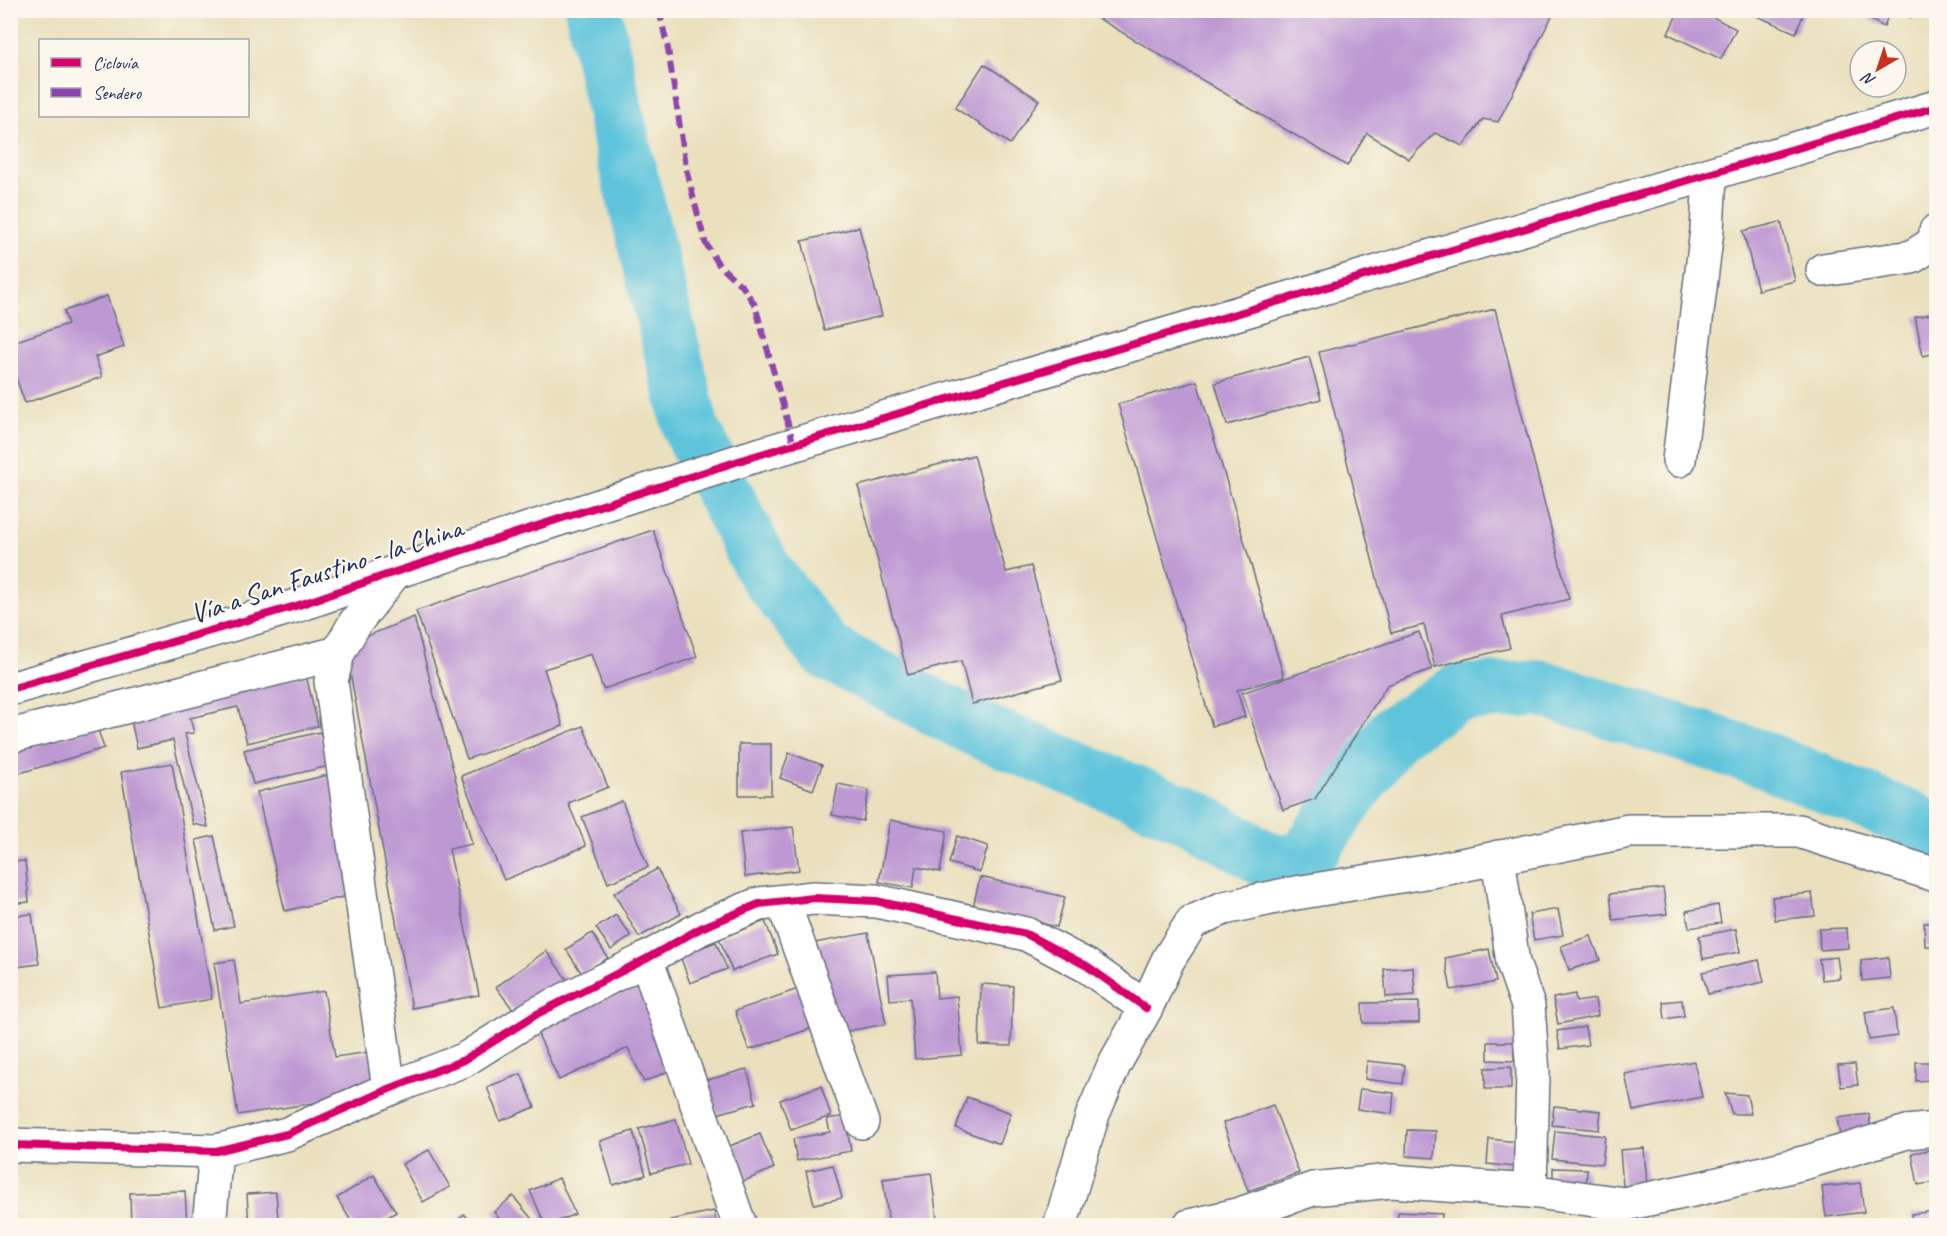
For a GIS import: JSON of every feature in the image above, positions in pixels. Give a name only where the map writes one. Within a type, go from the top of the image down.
[{"type":"street","name":"Vía a San Faustino - la China","points":[[10,690],[299,605],[748,458],[1936,107]]},
{"type":"street","points":[[1679,460],[1707,230],[1710,175]]},
{"type":"street","points":[[1823,270],[1912,257],[1935,243],[1936,231]]},
{"type":"street","points":[[389,1089],[331,681],[338,653],[355,624],[395,572]]},
{"type":"street","points":[[10,736],[338,653]]},
{"type":"street","points":[[1060,1226],[1093,1114],[1114,1065],[1146,1008],[1168,960],[1192,922],[1224,908],[1629,831],[1799,831],[1936,874]]},
{"type":"street","points":[[1498,857],[1513,963],[1528,1006],[1533,1073],[1530,1191]]},
{"type":"street","points":[[10,1145],[216,1151],[287,1134],[389,1089],[464,1060],[537,1014],[646,959],[701,928],[759,904],[814,898],[876,901],[1026,934],[1087,966],[1146,1008]]},
{"type":"street","points":[[783,902],[862,1122]]},
{"type":"street","points":[[646,959],[740,1226]]},
{"type":"street","points":[[1189,1226],[1237,1215],[1313,1190],[1391,1181],[1530,1191],[1624,1204],[1702,1188],[1807,1162],[1907,1132],[1936,1129]]},
{"type":"street","points":[[209,1226],[216,1151]]},
{"type":"building","points":[[1099,10],[1555,10],[1498,122],[1483,119],[1463,146],[1435,133],[1409,159],[1367,133],[1347,166],[1096,17]]},
{"type":"building","points":[[1679,10],[1699,10],[1736,29],[1721,59],[1668,34]]},
{"type":"building","points":[[1743,10],[1805,10],[1796,33]]},
{"type":"building","points":[[1852,10],[1890,10],[1884,27]]},
{"type":"building","points":[[1900,10],[1915,10],[1911,18]]},
{"type":"building","points":[[984,64],[1039,100],[1010,144],[955,108]]},
{"type":"building","points":[[1781,222],[1795,281],[1758,290],[1743,231]]},
{"type":"building","points":[[859,227],[882,316],[824,330],[802,241]]},
{"type":"building","points":[[107,296],[124,347],[95,357],[102,377],[25,403],[10,361],[10,343],[68,324],[64,311]]},
{"type":"building","points":[[1495,309],[1569,599],[1502,616],[1510,648],[1435,667],[1424,625],[1391,633],[1319,352]]},
{"type":"building","points":[[1936,313],[1936,353],[1923,356],[1915,317]]},
{"type":"building","points":[[1309,357],[1321,399],[1227,425],[1215,383]]},
{"type":"building","points":[[1197,381],[1284,677],[1237,690],[1245,717],[1212,726],[1118,404]]},
{"type":"building","points":[[974,455],[1006,572],[1031,566],[1062,680],[972,704],[961,661],[908,675],[858,486]]},
{"type":"building","points":[[653,530],[697,657],[603,689],[591,654],[544,669],[563,726],[467,759],[416,611]]},
{"type":"building","points":[[414,617],[472,844],[449,849],[479,995],[412,1008],[345,645]]},
{"type":"building","points":[[1419,632],[1432,669],[1387,685],[1315,799],[1283,810],[1242,693]]},
{"type":"building","points":[[306,675],[318,726],[247,743],[238,707],[190,718],[194,733],[185,734],[208,827],[193,824],[173,740],[137,748],[130,716]]},
{"type":"building","points":[[583,726],[608,787],[568,803],[586,846],[504,880],[461,776]]},
{"type":"building","points":[[97,727],[104,748],[10,776],[10,752]]},
{"type":"building","points":[[320,732],[329,766],[253,784],[244,750]]},
{"type":"building","points":[[739,744],[771,744],[771,795],[739,795]]},
{"type":"building","points":[[789,753],[822,765],[813,790],[780,778]]},
{"type":"building","points":[[172,763],[212,999],[162,1008],[121,772]]},
{"type":"building","points":[[332,774],[360,893],[285,911],[257,792]]},
{"type":"building","points":[[838,784],[869,790],[863,821],[832,815]]},
{"type":"building","points":[[622,801],[648,867],[608,883],[582,817]]},
{"type":"building","points":[[890,820],[947,831],[940,872],[916,867],[913,888],[879,882]]},
{"type":"building","points":[[793,827],[799,870],[745,877],[740,833]]},
{"type":"building","points":[[214,836],[234,926],[215,930],[196,840]]},
{"type":"building","points":[[957,836],[988,846],[980,872],[949,863]]},
{"type":"building","points":[[25,861],[29,902],[10,904],[10,862]]},
{"type":"building","points":[[657,869],[681,914],[639,937],[614,893]]},
{"type":"building","points":[[980,877],[1065,897],[1057,927],[973,907]]},
{"type":"building","points":[[1663,888],[1667,914],[1613,920],[1610,894]]},
{"type":"building","points":[[1812,893],[1815,916],[1775,920],[1772,897]]},
{"type":"building","points":[[1718,905],[1721,923],[1689,928],[1686,911]]},
{"type":"building","points":[[1558,909],[1563,935],[1534,940],[1529,914]]},
{"type":"building","points":[[32,914],[39,964],[10,968],[10,916]]},
{"type":"building","points":[[616,915],[631,936],[611,950],[596,928]]},
{"type":"building","points":[[765,921],[778,954],[732,971],[719,938]]},
{"type":"building","points":[[1924,923],[1936,923],[1936,946],[1925,946]]},
{"type":"building","points":[[1847,928],[1848,948],[1820,950],[1819,929]]},
{"type":"building","points":[[1736,929],[1740,952],[1703,959],[1699,936]]},
{"type":"building","points":[[592,933],[608,958],[582,974],[566,949]]},
{"type":"building","points":[[868,933],[886,1024],[832,1034],[814,943]]},
{"type":"building","points":[[1591,936],[1600,960],[1569,970],[1561,946]]},
{"type":"building","points":[[716,942],[727,969],[690,983],[680,956]]},
{"type":"building","points":[[1489,949],[1496,982],[1451,990],[1445,958]]},
{"type":"building","points":[[546,951],[569,982],[520,1019],[496,987]]},
{"type":"building","points":[[1837,957],[1840,978],[1822,980],[1819,959]]},
{"type":"building","points":[[1888,957],[1890,978],[1862,981],[1861,960]]},
{"type":"building","points":[[234,960],[241,1004],[324,991],[335,1057],[370,1052],[381,1074],[327,1101],[238,1115],[214,963]]},
{"type":"building","points":[[1759,960],[1764,982],[1708,994],[1702,972]]},
{"type":"building","points":[[1413,967],[1415,995],[1386,997],[1384,969]]},
{"type":"building","points":[[935,972],[937,998],[957,996],[962,1055],[915,1059],[910,998],[890,1000],[888,975]]},
{"type":"building","points":[[10,973],[13,973],[17,1008],[10,1009]]},
{"type":"building","points":[[640,974],[682,1065],[644,1082],[628,1048],[559,1080],[533,1023]]},
{"type":"building","points":[[981,984],[1013,986],[1011,1046],[979,1045]]},
{"type":"building","points":[[804,987],[818,1026],[749,1050],[735,1011]]},
{"type":"building","points":[[1575,994],[1576,1002],[1595,999],[1598,1016],[1558,1024],[1553,998]]},
{"type":"building","points":[[1682,1000],[1684,1016],[1665,1019],[1663,1002]]},
{"type":"building","points":[[1419,1002],[1419,1023],[1363,1023],[1362,1003]]},
{"type":"building","points":[[1894,1008],[1897,1036],[1869,1040],[1865,1012]]},
{"type":"building","points":[[1585,1027],[1588,1045],[1560,1049],[1557,1031]]},
{"type":"building","points":[[1488,1042],[1514,1042],[1514,1061],[1488,1060]]},
{"type":"building","points":[[1367,1061],[1405,1065],[1403,1084],[1365,1079]]},
{"type":"building","points":[[1694,1061],[1702,1097],[1633,1111],[1625,1074]]},
{"type":"building","points":[[1916,1062],[1933,1062],[1933,1080],[1916,1081]]},
{"type":"building","points":[[1855,1064],[1858,1085],[1841,1087],[1838,1065]]},
{"type":"building","points":[[1511,1067],[1511,1089],[1485,1089],[1485,1068]]},
{"type":"building","points":[[747,1069],[756,1103],[717,1114],[707,1080]]},
{"type":"building","points":[[521,1074],[535,1107],[500,1121],[487,1087]]},
{"type":"building","points":[[821,1086],[831,1116],[791,1130],[780,1100]]},
{"type":"building","points":[[1360,1089],[1394,1093],[1392,1114],[1357,1109]]},
{"type":"building","points":[[1725,1093],[1747,1095],[1751,1114],[1732,1114]]},
{"type":"building","points":[[967,1097],[1011,1113],[1000,1144],[956,1128]]},
{"type":"building","points":[[1273,1105],[1299,1173],[1248,1191],[1223,1123]]},
{"type":"building","points":[[1554,1106],[1601,1111],[1599,1130],[1552,1125]]},
{"type":"building","points":[[1869,1114],[1871,1133],[1840,1136],[1837,1118]]},
{"type":"building","points":[[845,1116],[851,1151],[797,1161],[793,1139],[830,1132],[827,1119]]},
{"type":"building","points":[[676,1119],[688,1164],[651,1173],[639,1129]]},
{"type":"building","points":[[1407,1130],[1436,1131],[1434,1158],[1406,1156]]},
{"type":"building","points":[[633,1131],[646,1175],[613,1185],[600,1141]]},
{"type":"building","points":[[1555,1131],[1605,1136],[1602,1164],[1552,1159]]},
{"type":"building","points":[[760,1134],[774,1168],[742,1182],[727,1147]]},
{"type":"building","points":[[1489,1139],[1517,1142],[1515,1167],[1487,1164]]},
{"type":"building","points":[[1644,1148],[1647,1184],[1623,1186],[1620,1150]]},
{"type":"building","points":[[1936,1149],[1936,1182],[1918,1185],[1912,1153]]},
{"type":"building","points":[[429,1150],[450,1187],[423,1202],[402,1164]]},
{"type":"building","points":[[833,1165],[842,1198],[814,1204],[806,1171]]},
{"type":"building","points":[[1553,1168],[1587,1169],[1586,1190],[1553,1189]]},
{"type":"building","points":[[931,1173],[937,1219],[889,1225],[883,1179]]},
{"type":"building","points":[[374,1175],[396,1212],[373,1226],[354,1226],[337,1198]]},
{"type":"building","points":[[559,1178],[575,1214],[546,1226],[530,1191]]},
{"type":"building","points":[[1860,1183],[1864,1212],[1826,1217],[1822,1187]]},
{"type":"building","points":[[185,1191],[187,1226],[131,1226],[130,1193]]},
{"type":"building","points":[[276,1192],[278,1219],[264,1220],[264,1226],[249,1226],[247,1194]]},
{"type":"building","points":[[513,1196],[536,1224],[533,1226],[505,1226],[494,1212]]},
{"type":"building","points":[[714,1211],[717,1226],[671,1226],[670,1220]]},
{"type":"building","points":[[1935,1211],[1936,1226],[1912,1226],[1911,1214]]},
{"type":"building","points":[[1398,1212],[1442,1214],[1441,1226],[1397,1226]]},
{"type":"building","points":[[464,1214],[474,1226],[452,1226]]},
{"type":"waterway","points":[[593,10],[622,145],[692,432],[765,572],[826,651],[977,729],[1197,819],[1272,863],[1302,862],[1393,734],[1457,693],[1541,688],[1760,758],[1936,830]]},
{"type":"marked path","points":[[659,10],[668,49],[687,173],[705,242],[719,265],[743,287],[755,305],[794,445]]},
{"type":"cycle path","points":[[10,689],[299,605],[748,458],[1936,107]]},
{"type":"cycle path","points":[[10,1145],[216,1151],[287,1134],[389,1089],[464,1060],[537,1014],[646,959],[701,928],[759,904],[814,898],[876,901],[1026,934],[1087,966],[1146,1008]]}]
